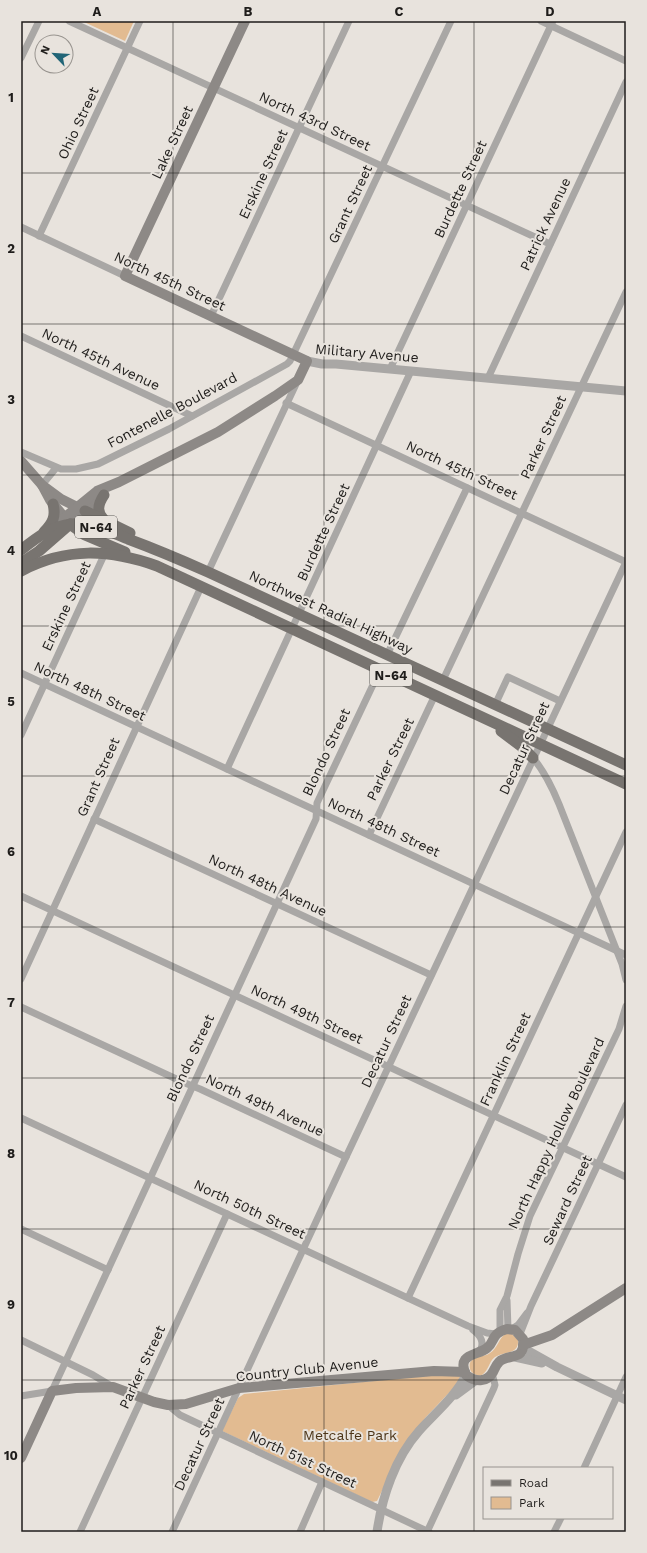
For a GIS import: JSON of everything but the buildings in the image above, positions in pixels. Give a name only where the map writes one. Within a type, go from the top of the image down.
[{"type":"main road","name":"Lake Street","points":[[125,276],[245,21]]},
{"type":"main road","name":"North 45th Street","points":[[125,276],[307,361]]},
{"type":"main road","name":"Military Avenue","points":[[82,509],[97,491],[119,482],[218,432],[275,396],[298,380],[307,361]]},
{"type":"main road","points":[[21,461],[42,485],[53,504],[68,521],[85,535],[156,566]]},
{"type":"main road","name":"Military Avenue","points":[[68,521],[82,509],[104,495],[119,482]]},
{"type":"main road","points":[[42,485],[61,499],[173,556]]},
{"type":"main road","points":[[104,495],[98,510],[104,520]]},
{"type":"main road","points":[[45,532],[54,519],[55,511],[53,504]]},
{"type":"main road","name":"Northwest Radial Highway","points":[[21,550],[45,532],[68,521],[96,528],[173,556],[626,765]]},
{"type":"main road","points":[[21,563],[39,551],[68,521]]},
{"type":"main road","name":"N-64","points":[[21,571],[41,562],[67,555],[90,552],[129,557],[156,566],[626,784]]},
{"type":"main road","points":[[481,716],[521,746],[533,758]]},
{"type":"main road","points":[[466,1358],[463,1366],[466,1374],[478,1380],[489,1378],[498,1362],[505,1358],[515,1357],[519,1354],[513,1336],[528,1337],[563,1328],[626,1288]]},
{"type":"main road","name":"Country Club Avenue","points":[[434,1371],[460,1363],[469,1355],[486,1349],[513,1336]]},
{"type":"main road","name":"Country Club Avenue","points":[[52,1392],[90,1387],[113,1387],[142,1398],[168,1405],[186,1404],[239,1388],[434,1371],[466,1374]]},
{"type":"main road","name":"Blondo Street","points":[[21,1458],[52,1392]]},
{"type":"street","points":[[21,58],[39,21]]},
{"type":"street","name":"North 43rd Street","points":[[69,21],[550,244]]},
{"type":"street","name":"Ohio Street","points":[[39,236],[140,21]]},
{"type":"street","name":"Erskine Street","points":[[211,316],[349,21]]},
{"type":"street","name":"Grant Street","points":[[294,356],[451,21]]},
{"type":"street","points":[[541,21],[552,23],[626,61]]},
{"type":"street","name":"Burdette Street","points":[[390,369],[552,23]]},
{"type":"street","name":"Patrick Avenue","points":[[488,378],[626,82]]},
{"type":"street","name":"North 45th Street","points":[[21,227],[125,276]]},
{"type":"street","name":"Parker Street","points":[[443,680],[626,292]]},
{"type":"street","name":"North 45th Avenue","points":[[21,336],[192,416]]},
{"type":"street","name":"Fontenelle Boulevard","points":[[21,452],[56,468],[76,469],[98,464],[192,416],[287,364],[294,356]]},
{"type":"street","name":"Military Avenue","points":[[307,361],[322,364],[336,364],[626,391]]},
{"type":"street","name":"Burdette Street","points":[[227,768],[411,371]]},
{"type":"street","points":[[208,572],[298,380]]},
{"type":"street","name":"North 45th Street","points":[[286,403],[626,562]]},
{"type":"street","points":[[42,485],[56,468]]},
{"type":"street","points":[[388,655],[467,488]]},
{"type":"street","name":"Erskine Street","points":[[21,735],[105,553]]},
{"type":"street","name":"Decatur Street","points":[[172,1532],[388,1066],[626,562]]},
{"type":"street","name":"Grant Street","points":[[21,979],[201,586]]},
{"type":"street","name":"Blondo Street","points":[[52,1392],[316,819],[317,804],[380,670]]},
{"type":"street","name":"North 48th Street","points":[[21,673],[626,955]]},
{"type":"street","points":[[496,705],[508,677],[560,701]]},
{"type":"street","name":"Parker Street","points":[[369,835],[435,695]]},
{"type":"street","points":[[533,758],[542,768],[550,782],[622,964],[626,980]]},
{"type":"street","name":"North 48th Avenue","points":[[94,819],[432,975]]},
{"type":"street","name":"Franklin Street","points":[[408,1298],[626,832]]},
{"type":"street","name":"North 49th Street","points":[[21,896],[626,1178]]},
{"type":"street","name":"North Happy Hollow Boulevard","points":[[513,1336],[507,1315],[507,1296],[528,1223],[619,1029],[626,1006]]},
{"type":"street","name":"North 49th Avenue","points":[[21,1007],[346,1157]]},
{"type":"street","name":"Seward Street","points":[[513,1336],[531,1306],[626,1105]]},
{"type":"street","name":"North 50th Street","points":[[21,1118],[468,1326],[487,1333],[513,1336],[525,1350],[626,1400]]},
{"type":"street","name":"Parker Street","points":[[80,1532],[227,1214]]},
{"type":"street","points":[[21,1229],[108,1270]]},
{"type":"street","name":"North 50th Street","points":[[468,1326],[482,1339],[480,1351]]},
{"type":"street","points":[[21,1340],[93,1375],[113,1387]]},
{"type":"street","name":"North 50th Street","points":[[515,1357],[557,1367]]},
{"type":"street","points":[[428,1532],[491,1395],[495,1385],[492,1373]]},
{"type":"street","points":[[377,1532],[381,1510],[392,1476],[406,1448],[444,1405],[466,1374]]},
{"type":"street","points":[[584,1467],[626,1377]]},
{"type":"street","points":[[444,1405],[478,1380],[489,1386],[491,1395]]},
{"type":"street","name":"Country Club Avenue","points":[[21,1396],[52,1392]]},
{"type":"street","name":"North 51st Street","points":[[168,1405],[180,1415],[428,1532]]},
{"type":"street","points":[[300,1532],[322,1482]]},
{"type":"street","points":[[554,1532],[560,1519]]},
{"type":"green space","points":[[82,21],[134,21],[125,41]]},
{"type":"green space","points":[[506,1333],[512,1334],[518,1340],[518,1345],[516,1348],[510,1352],[495,1357],[485,1372],[480,1376],[473,1373],[470,1369],[471,1361],[493,1351]]},
{"type":"green space","name":"Metcalfe Park","points":[[452,1373],[460,1374],[462,1379],[426,1417],[406,1442],[377,1501],[372,1502],[222,1431],[238,1398],[244,1394]]}]
